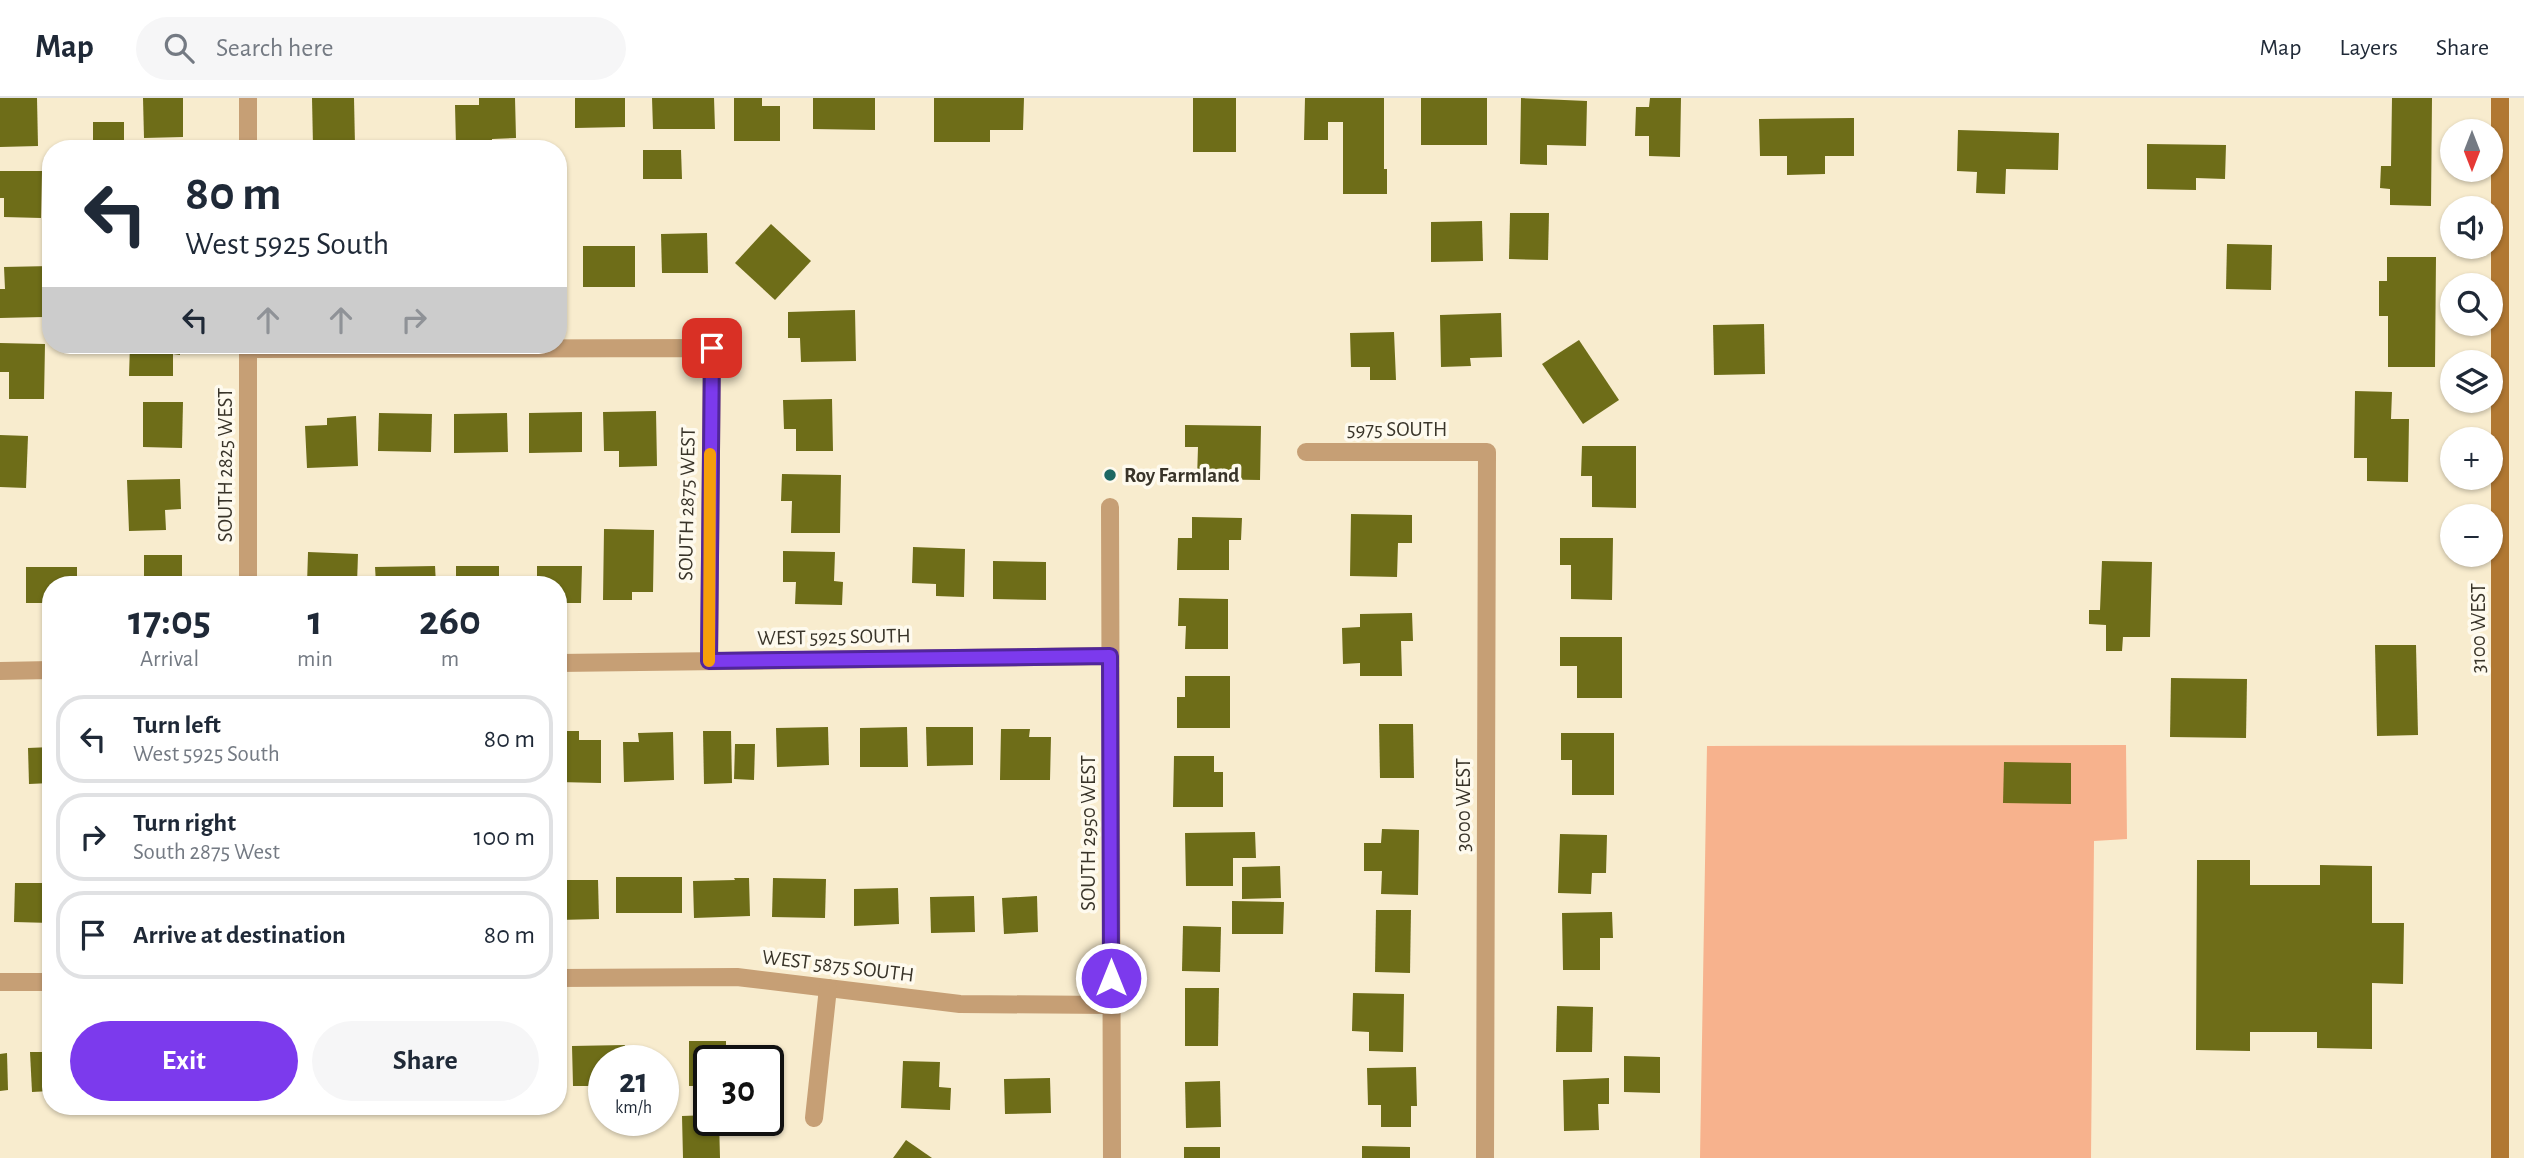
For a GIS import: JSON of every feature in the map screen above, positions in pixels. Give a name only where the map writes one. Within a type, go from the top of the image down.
[{"type":"street","points":[[248,98],[248,140]]},
{"type":"street","name":"3100 WEST","points":[[2500,98],[2500,1158]]},
{"type":"street","name":"SOUTH 2875 WEST","points":[[567,348],[712,348],[709,661]]},
{"type":"street","name":"SOUTH 2825 WEST","points":[[248,354],[248,576]]},
{"type":"street","name":"5975 SOUTH","points":[[1306,452],[1487,452]]},
{"type":"street","name":"3000 WEST","points":[[1485,1158],[1487,452]]},
{"type":"street","name":"SOUTH 2950 WEST","points":[[1110,507],[1112,1158]]},
{"type":"street","name":"WEST 5925 SOUTH","points":[[567,663],[1110,656]]},
{"type":"street","points":[[0,671],[42,670]]},
{"type":"street","name":"WEST 5875 SOUTH","points":[[567,978],[737,977],[960,1004],[1112,1005]]},
{"type":"street","points":[[0,982],[42,982]]},
{"type":"street","points":[[814,1118],[828,988]]},
{"type":"shaded area","points":[[2126,745],[2127,839],[2094,841],[2091,1158],[1700,1158],[1707,746]]},
{"type":"building","points":[[0,98],[37,98],[38,146],[0,147]]},
{"type":"building","points":[[143,98],[183,98],[183,137],[144,138]]},
{"type":"building","points":[[312,98],[354,98],[355,140],[313,140]]},
{"type":"building","points":[[479,98],[515,98],[516,138],[456,140],[455,105],[479,105]]},
{"type":"building","points":[[575,98],[625,98],[625,127],[575,128]]},
{"type":"building","points":[[652,98],[714,98],[715,129],[653,129]]},
{"type":"building","points":[[734,98],[762,98],[762,106],[780,106],[780,141],[734,141]]},
{"type":"building","points":[[813,98],[875,98],[875,130],[813,129]]},
{"type":"building","points":[[934,98],[1024,98],[1023,130],[990,130],[990,142],[934,142]]},
{"type":"building","points":[[1193,98],[1236,98],[1236,152],[1193,152]]},
{"type":"building","points":[[1305,98],[1384,98],[1384,169],[1387,169],[1387,194],[1343,194],[1343,122],[1328,122],[1328,140],[1304,140]]},
{"type":"building","points":[[1421,98],[1487,98],[1487,145],[1421,145]]},
{"type":"building","points":[[1521,98],[1587,101],[1586,146],[1547,145],[1547,165],[1520,164]]},
{"type":"building","points":[[1650,98],[1681,98],[1680,157],[1649,156],[1649,136],[1635,136],[1636,107],[1649,107]]},
{"type":"building","points":[[2392,98],[2432,98],[2431,206],[2390,205],[2390,189],[2380,188],[2381,166],[2391,166]]},
{"type":"building","points":[[1854,118],[1854,156],[1825,156],[1825,174],[1787,175],[1787,156],[1760,156],[1759,119]]},
{"type":"building","points":[[93,122],[124,122],[124,140],[93,140]]},
{"type":"building","points":[[1958,130],[2059,133],[2058,170],[2006,169],[2005,194],[1976,193],[1977,172],[1957,171]]},
{"type":"building","points":[[2147,144],[2226,145],[2225,179],[2196,178],[2196,190],[2147,189]]},
{"type":"building","points":[[643,150],[681,150],[682,179],[643,179]]},
{"type":"building","points":[[0,171],[42,171],[41,218],[4,217],[4,198],[0,198]]},
{"type":"building","points":[[1510,213],[1549,213],[1548,260],[1509,259]]},
{"type":"building","points":[[1482,221],[1483,261],[1431,262],[1431,222]]},
{"type":"building","points":[[771,224],[811,261],[775,300],[735,263]]},
{"type":"building","points":[[707,233],[708,273],[662,273],[661,234]]},
{"type":"building","points":[[2227,244],[2272,245],[2271,290],[2226,289]]},
{"type":"building","points":[[583,246],[635,246],[635,287],[583,287]]},
{"type":"building","points":[[2387,257],[2436,257],[2435,367],[2388,367],[2388,316],[2379,316],[2379,281],[2387,281]]},
{"type":"building","points":[[42,266],[42,317],[0,318],[0,289],[5,289],[4,267]]},
{"type":"building","points":[[855,310],[856,361],[801,362],[800,338],[788,338],[788,312]]},
{"type":"building","points":[[1501,313],[1502,357],[1470,358],[1471,366],[1441,367],[1440,315]]},
{"type":"building","points":[[1764,324],[1765,374],[1714,375],[1713,325]]},
{"type":"building","points":[[1394,332],[1396,380],[1370,380],[1370,367],[1351,367],[1350,333]]},
{"type":"building","points":[[1579,340],[1619,400],[1583,424],[1542,364]]},
{"type":"building","points":[[0,343],[42,344],[42,354],[45,354],[44,399],[9,399],[9,372],[0,372]]},
{"type":"building","points":[[130,354],[173,354],[173,376],[129,376]]},
{"type":"building","points":[[2355,391],[2392,392],[2391,419],[2409,419],[2408,482],[2367,481],[2367,458],[2354,458]]},
{"type":"building","points":[[832,399],[833,451],[796,451],[796,429],[784,429],[783,400]]},
{"type":"building","points":[[143,402],[183,402],[182,448],[143,447]]},
{"type":"building","points":[[656,411],[657,466],[619,467],[619,451],[604,451],[603,412]]},
{"type":"building","points":[[582,412],[582,452],[529,453],[529,413]]},
{"type":"building","points":[[379,413],[432,414],[431,452],[378,451]]},
{"type":"building","points":[[507,413],[508,452],[454,453],[454,414]]},
{"type":"building","points":[[356,416],[358,466],[307,468],[305,426],[327,425],[327,418]]},
{"type":"building","points":[[1185,425],[1261,426],[1260,480],[1197,479],[1198,447],[1185,447]]},
{"type":"building","points":[[0,435],[28,436],[26,488],[0,487]]},
{"type":"building","points":[[1582,446],[1636,446],[1636,508],[1592,507],[1592,476],[1581,476]]},
{"type":"building","points":[[782,474],[841,475],[840,533],[791,533],[792,501],[781,501]]},
{"type":"building","points":[[180,479],[181,509],[165,510],[166,530],[129,531],[127,480]]},
{"type":"building","points":[[1351,514],[1412,515],[1412,543],[1398,543],[1397,577],[1350,576]]},
{"type":"building","points":[[1192,517],[1242,518],[1241,540],[1229,540],[1229,570],[1177,570],[1178,538],[1192,538]]},
{"type":"building","points":[[604,529],[654,530],[653,592],[632,592],[632,600],[603,600]]},
{"type":"building","points":[[1560,538],[1613,538],[1612,600],[1571,599],[1571,565],[1560,565]]},
{"type":"building","points":[[913,547],[965,549],[964,597],[936,596],[936,584],[912,583]]},
{"type":"building","points":[[783,551],[835,552],[834,581],[843,582],[842,605],[795,604],[796,582],[783,582]]},
{"type":"building","points":[[308,552],[358,554],[357,576],[307,576]]},
{"type":"building","points":[[144,555],[182,555],[182,576],[144,576]]},
{"type":"building","points":[[993,561],[1046,562],[1046,600],[993,599]]},
{"type":"building","points":[[2102,561],[2152,562],[2150,637],[2123,637],[2122,651],[2106,651],[2106,625],[2089,624],[2089,610],[2100,610]]},
{"type":"building","points":[[435,566],[436,576],[376,576],[375,567]]},
{"type":"building","points":[[456,566],[499,566],[499,576],[456,576]]},
{"type":"building","points":[[537,566],[582,566],[581,603],[567,603],[567,576],[537,576]]},
{"type":"building","points":[[26,567],[77,567],[77,576],[42,576],[42,603],[26,603]]},
{"type":"building","points":[[1179,598],[1228,599],[1228,649],[1185,649],[1186,626],[1178,626]]},
{"type":"building","points":[[1412,613],[1413,641],[1401,641],[1402,676],[1360,676],[1360,663],[1343,664],[1342,628],[1360,627],[1360,614]]},
{"type":"building","points":[[1560,637],[1622,637],[1622,698],[1577,698],[1577,666],[1560,666]]},
{"type":"building","points":[[2375,645],[2416,645],[2418,735],[2377,736]]},
{"type":"building","points":[[1185,676],[1230,676],[1230,728],[1177,728],[1177,697],[1185,697]]},
{"type":"building","points":[[2171,678],[2247,679],[2246,738],[2170,737]]},
{"type":"building","points":[[1379,724],[1413,724],[1414,778],[1380,778]]},
{"type":"building","points":[[828,727],[829,765],[777,767],[776,728]]},
{"type":"building","points":[[907,727],[908,767],[860,767],[860,728]]},
{"type":"building","points":[[926,727],[973,727],[973,765],[927,766]]},
{"type":"building","points":[[1001,729],[1030,729],[1029,737],[1051,737],[1050,780],[1000,780]]},
{"type":"building","points":[[567,731],[579,731],[579,740],[601,740],[601,783],[567,782]]},
{"type":"building","points":[[703,731],[731,731],[732,783],[704,784]]},
{"type":"building","points":[[673,732],[674,780],[624,782],[623,742],[639,742],[638,733]]},
{"type":"building","points":[[1561,733],[1614,733],[1614,795],[1572,795],[1572,760],[1561,760]]},
{"type":"building","points":[[735,744],[755,744],[754,780],[734,779]]},
{"type":"building","points":[[42,747],[42,783],[29,784],[28,748]]},
{"type":"building","points":[[1174,756],[1214,756],[1214,772],[1223,772],[1223,807],[1173,807]]},
{"type":"building","points":[[2004,762],[2071,763],[2071,804],[2003,803]]},
{"type":"building","points":[[1382,829],[1419,830],[1418,895],[1381,894],[1382,871],[1364,871],[1364,843],[1381,843]]},
{"type":"building","points":[[1255,832],[1256,858],[1233,858],[1233,886],[1186,886],[1185,833]]},
{"type":"building","points":[[1560,834],[1607,835],[1606,873],[1592,873],[1591,894],[1558,893]]},
{"type":"building","points":[[2197,860],[2250,860],[2250,885],[2320,885],[2320,865],[2372,866],[2372,923],[2404,923],[2403,984],[2372,983],[2372,1049],[2317,1048],[2317,1032],[2250,1032],[2250,1051],[2196,1050]]},
{"type":"building","points":[[1280,866],[1281,898],[1242,899],[1242,867]]},
{"type":"building","points":[[616,877],[682,877],[682,913],[616,913]]},
{"type":"building","points":[[734,878],[749,878],[750,916],[694,918],[693,881],[735,880]]},
{"type":"building","points":[[773,878],[826,879],[825,918],[772,917]]},
{"type":"building","points":[[567,880],[598,880],[599,919],[567,920]]},
{"type":"building","points":[[15,883],[42,883],[42,923],[14,922]]},
{"type":"building","points":[[898,888],[899,924],[854,926],[854,889]]},
{"type":"building","points":[[974,896],[975,932],[931,933],[930,897]]},
{"type":"building","points":[[1037,896],[1038,932],[1004,934],[1002,898]]},
{"type":"building","points":[[1232,901],[1284,902],[1283,934],[1232,934]]},
{"type":"building","points":[[1376,910],[1411,910],[1410,973],[1375,972]]},
{"type":"building","points":[[1612,912],[1613,938],[1600,938],[1600,970],[1563,970],[1562,913]]},
{"type":"building","points":[[1183,926],[1221,927],[1220,972],[1182,971]]},
{"type":"building","points":[[1185,988],[1219,988],[1218,1046],[1185,1046]]},
{"type":"building","points":[[1353,993],[1404,994],[1403,1052],[1369,1051],[1369,1032],[1352,1031]]},
{"type":"building","points":[[1557,1006],[1593,1007],[1592,1052],[1556,1052]]},
{"type":"building","points":[[689,1041],[726,1041],[726,1045],[693,1045],[693,1086],[689,1086]]},
{"type":"building","points":[[572,1046],[588,1046],[588,1086],[573,1086]]},
{"type":"building","points":[[30,1052],[42,1052],[42,1091],[32,1092]]},
{"type":"building","points":[[7,1053],[8,1090],[0,1091],[0,1054]]},
{"type":"building","points":[[1624,1056],[1660,1057],[1660,1093],[1624,1092]]},
{"type":"building","points":[[903,1061],[940,1062],[939,1087],[951,1088],[950,1110],[901,1108]]},
{"type":"building","points":[[1416,1067],[1417,1106],[1411,1106],[1411,1127],[1381,1127],[1381,1105],[1368,1105],[1367,1068]]},
{"type":"building","points":[[1050,1078],[1051,1113],[1005,1114],[1004,1079]]},
{"type":"building","points":[[1609,1078],[1609,1104],[1598,1104],[1599,1130],[1564,1131],[1563,1080]]},
{"type":"building","points":[[1220,1081],[1221,1127],[1186,1128],[1185,1082]]},
{"type":"building","points":[[682,1116],[693,1116],[693,1136],[719,1136],[720,1158],[683,1158]]},
{"type":"building","points":[[906,1140],[932,1158],[893,1158]]},
{"type":"building","points":[[1362,1146],[1410,1147],[1410,1158],[1362,1158]]},
{"type":"building","points":[[1184,1147],[1220,1147],[1220,1158],[1184,1158]]},
{"type":"slow traffic","points":[[709,661],[710,454]]},
{"type":"place","name":"Roy Farmland","points":[[1110,475]]},
{"type":"route","points":[[712,348],[709,661],[1110,656],[1111,978]]}]
